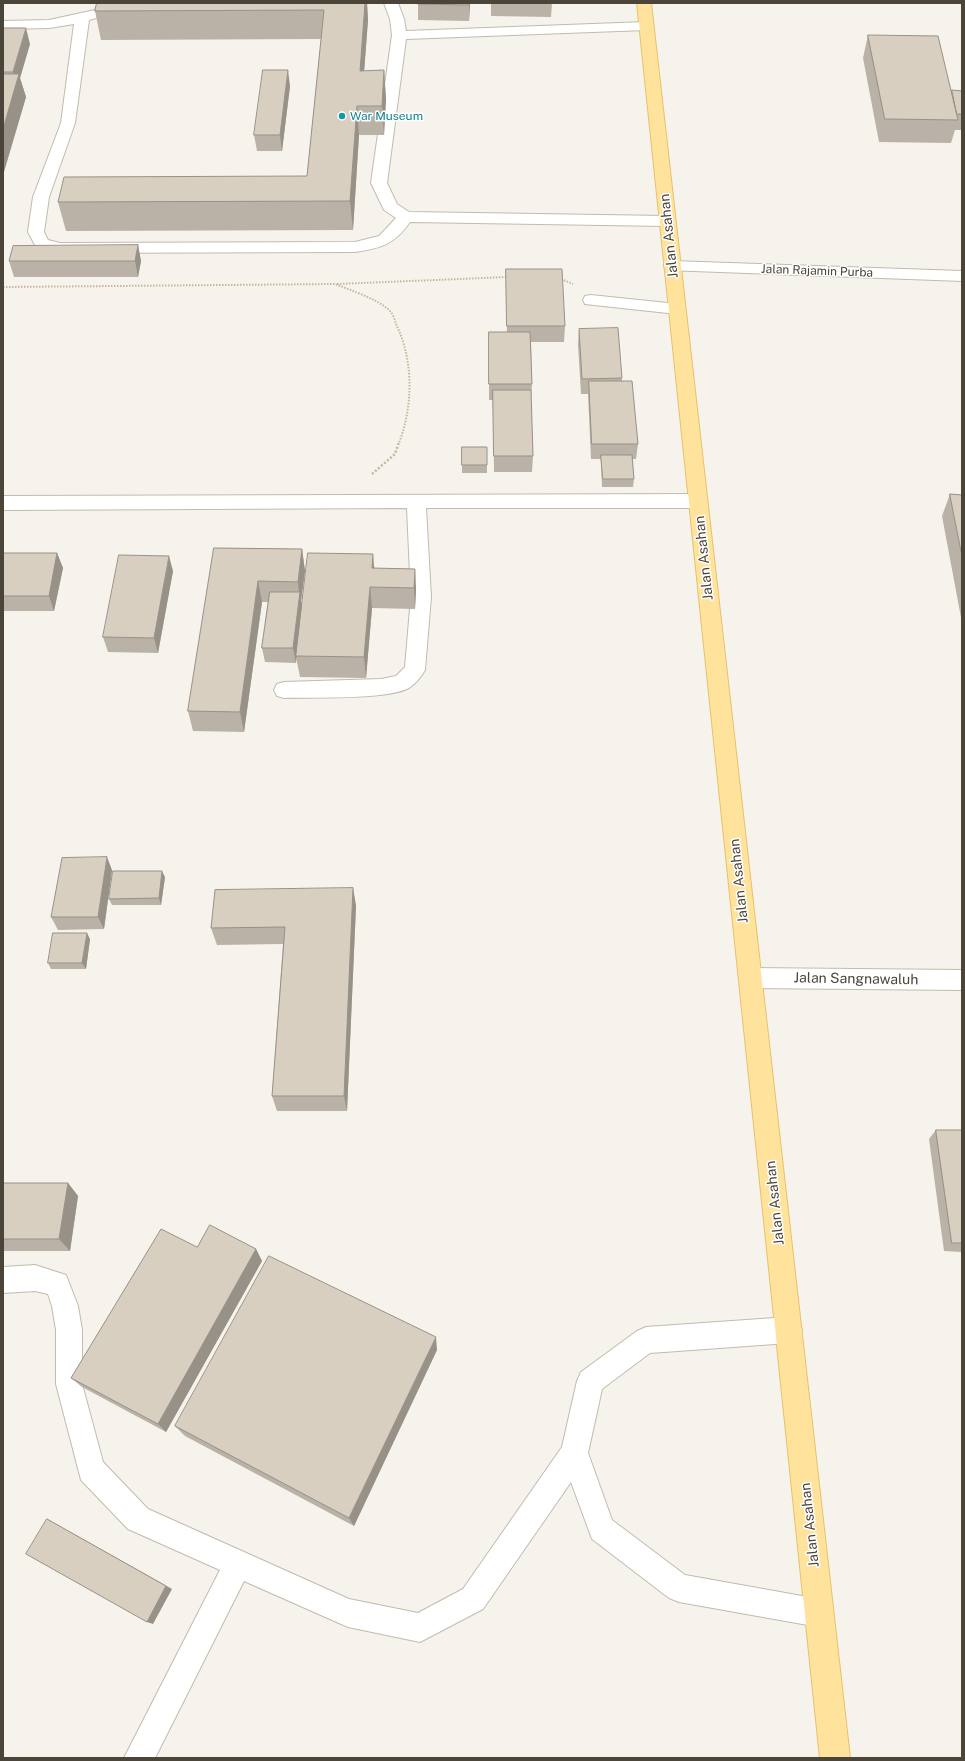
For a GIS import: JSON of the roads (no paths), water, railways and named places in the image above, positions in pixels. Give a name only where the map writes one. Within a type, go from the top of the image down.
[{"type":"main road","name":"Jalan Asahan","points":[[644,3],[835,1758]]},
{"type":"street","points":[[391,3],[397,19],[399,35],[379,183],[390,207],[405,217],[667,221]]},
{"type":"street","points":[[3,25],[49,24],[82,18],[108,9]]},
{"type":"street","points":[[82,18],[68,123],[42,197],[36,232],[42,243],[60,248],[354,247],[379,244],[394,232],[405,217]]},
{"type":"street","points":[[399,35],[646,26]]},
{"type":"street","name":"Jalan Rajamin Purba","points":[[672,266],[962,276]]},
{"type":"street","points":[[591,300],[677,309]]},
{"type":"street","points":[[3,503],[698,501]]},
{"type":"street","points":[[284,690],[381,687],[402,682],[415,670],[421,597],[416,502]]},
{"type":"street","name":"Jalan Sangnawaluh","points":[[750,978],[962,980]]},
{"type":"street","points":[[3,1280],[35,1278],[57,1284],[65,1306],[69,1330],[70,1384],[91,1470],[138,1519],[348,1613],[420,1628],[473,1599],[574,1454],[590,1381],[646,1340],[789,1330]]},
{"type":"street","points":[[574,1454],[602,1530],[679,1588],[819,1613]]},
{"type":"street","points":[[139,1758],[238,1564]]},
{"type":"place","name":"War Museum","points":[[342,116]]}]
